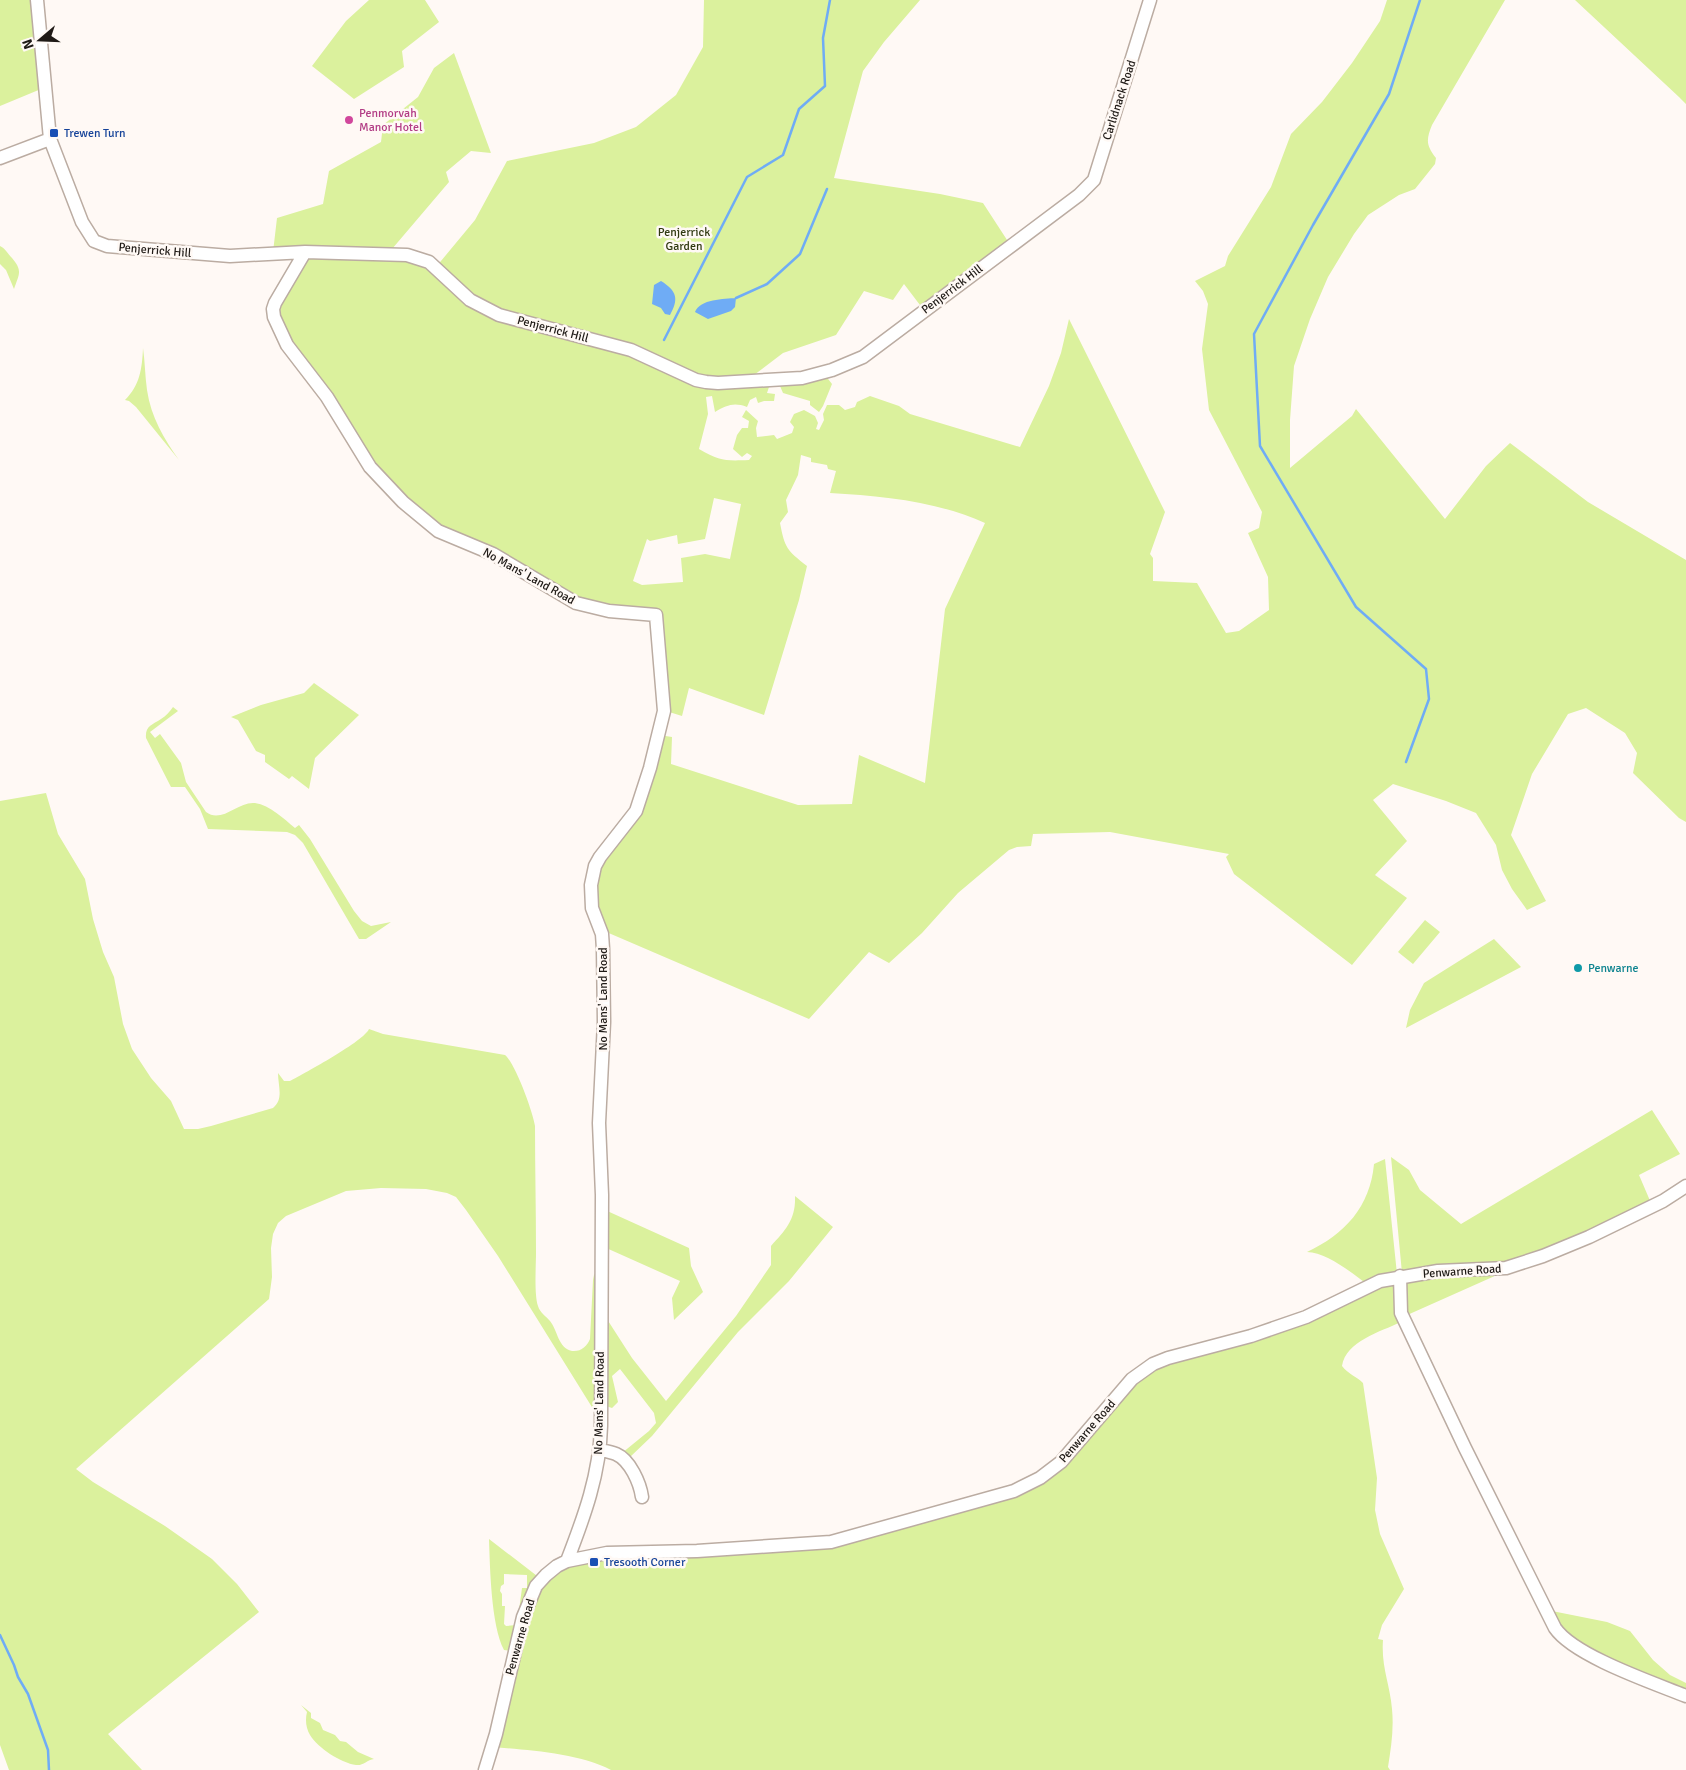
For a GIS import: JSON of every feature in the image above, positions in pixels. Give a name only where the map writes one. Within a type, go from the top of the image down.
[{"type":"street","points":[[0,158],[50,139],[36,0]]},
{"type":"street","name":"Carlidnack Road","points":[[1079,194],[1094,180],[1150,0]]},
{"type":"street","name":"Penjerrick Hill","points":[[50,139],[82,222],[94,241],[107,246],[230,256],[306,252],[407,255],[429,262],[470,300],[499,314],[631,350],[696,380],[718,383],[802,378],[832,370],[863,357],[1079,194]]},
{"type":"street","name":"No Mans' Land Road","points":[[306,252],[275,303],[273,309],[274,317],[287,345],[327,397],[374,473],[403,502],[438,530],[492,554],[576,603],[609,611],[656,615],[664,711],[650,768],[636,812],[600,857],[594,870],[591,891],[593,913],[602,937],[603,956],[603,1047],[600,1123],[602,1195],[600,1355],[602,1419],[600,1450],[588,1504],[567,1561]]},
{"type":"street","name":"Penwarne Road","points":[[485,1770],[496,1734],[520,1626],[529,1600],[536,1586],[546,1575],[567,1561],[607,1553],[697,1551],[831,1542],[1014,1491],[1040,1478],[1061,1462],[1132,1379],[1153,1364],[1168,1358],[1251,1336],[1306,1317],[1380,1281],[1400,1276],[1438,1271],[1506,1268],[1543,1256],[1589,1237],[1663,1201],[1686,1186]]},
{"type":"street","points":[[1400,1276],[1401,1313],[1465,1448],[1555,1628],[1566,1641],[1584,1651],[1627,1672],[1686,1696]]},
{"type":"street","points":[[600,1450],[616,1454],[624,1460],[636,1477],[642,1497]]},
{"type":"green space","points":[[0,0],[32,0],[41,89],[0,106]]},
{"type":"green space","points":[[369,0],[425,0],[439,22],[402,51],[404,67],[354,99],[312,66],[346,21]]},
{"type":"green space","name":"Penjerrick Garden","points":[[704,0],[920,0],[884,42],[863,71],[834,178],[940,194],[983,203],[1009,243],[923,309],[904,284],[893,300],[864,291],[836,335],[783,353],[746,381],[825,375],[832,384],[819,412],[810,405],[810,401],[783,393],[780,386],[769,387],[767,393],[775,394],[774,401],[758,403],[756,397],[750,400],[747,407],[731,405],[715,412],[712,396],[706,397],[708,414],[699,449],[723,459],[749,460],[752,456],[747,453],[742,457],[733,449],[737,435],[742,428],[748,428],[749,421],[742,417],[746,410],[758,421],[756,428],[757,437],[774,435],[777,439],[792,433],[794,427],[790,422],[794,414],[804,410],[815,416],[818,423],[816,429],[819,430],[824,420],[823,414],[827,405],[839,405],[845,410],[855,407],[857,402],[870,396],[899,406],[910,414],[1020,447],[1049,386],[1061,353],[1069,319],[1165,512],[1150,554],[1153,558],[1153,581],[1197,583],[1226,633],[1239,631],[1269,610],[1268,577],[1248,533],[1259,528],[1262,512],[1209,410],[1202,349],[1208,304],[1203,291],[1195,281],[1225,266],[1228,256],[1271,187],[1291,134],[1322,102],[1352,63],[1380,21],[1387,0],[1505,0],[1432,125],[1428,142],[1436,158],[1435,164],[1415,189],[1399,195],[1368,215],[1328,277],[1310,319],[1294,366],[1290,420],[1290,468],[1352,416],[1356,409],[1445,519],[1486,466],[1510,443],[1588,502],[1686,560],[1686,822],[1679,818],[1633,773],[1637,753],[1625,733],[1586,708],[1568,714],[1532,774],[1511,835],[1546,901],[1527,910],[1512,889],[1502,870],[1496,845],[1476,813],[1393,784],[1373,800],[1407,841],[1375,875],[1407,898],[1352,965],[1234,874],[1226,857],[1229,854],[1110,832],[1033,834],[1031,846],[1017,847],[1009,850],[958,893],[922,933],[889,963],[869,952],[809,1019],[604,931],[601,932],[593,875],[632,819],[659,735],[672,737],[671,764],[798,805],[852,804],[859,755],[925,783],[945,609],[985,523],[948,509],[909,501],[830,493],[836,471],[828,469],[827,465],[811,462],[811,458],[801,455],[798,475],[786,500],[788,512],[780,523],[785,544],[807,566],[799,600],[764,715],[689,688],[682,716],[666,711],[659,616],[576,601],[440,528],[375,470],[288,342],[275,308],[306,257],[383,256],[429,263],[470,299],[436,267],[475,220],[507,161],[594,143],[636,127],[676,95],[703,47]],"holes":[[[714,498],[741,504],[730,559],[705,554],[681,558],[683,582],[642,585],[633,581],[647,539],[650,541],[677,535],[678,544],[705,539]]]},
{"type":"green space","points":[[1575,0],[1686,0],[1686,104],[1679,97]]},
{"type":"green space","points":[[454,53],[491,153],[471,151],[446,172],[449,182],[392,249],[273,252],[277,218],[323,204],[329,171],[381,142],[383,125],[418,97],[434,68]]},
{"type":"green space","points":[[0,246],[18,266],[18,276],[14,289],[6,270],[0,264]]},
{"type":"green space","points":[[143,348],[149,400],[163,436],[179,460],[136,407],[125,400],[137,382],[142,363]]},
{"type":"green space","points":[[314,683],[359,715],[315,758],[309,789],[292,776],[289,779],[265,762],[265,755],[256,751],[238,720],[231,717],[261,705],[304,693]]},
{"type":"green space","points":[[173,707],[178,711],[150,732],[155,738],[160,734],[181,763],[186,782],[206,812],[212,815],[224,814],[242,805],[255,803],[271,809],[295,828],[299,825],[310,839],[362,921],[371,926],[391,922],[366,939],[359,939],[303,843],[295,835],[287,832],[208,829],[200,809],[185,787],[171,787],[146,738],[148,728],[165,716]]},
{"type":"green space","points":[[46,793],[58,834],[85,879],[93,919],[103,952],[114,977],[123,1024],[132,1049],[151,1078],[171,1101],[184,1129],[198,1129],[211,1126],[273,1108],[278,1101],[280,1092],[278,1073],[284,1081],[290,1081],[346,1049],[369,1029],[383,1034],[505,1055],[514,1068],[523,1088],[535,1126],[536,1294],[538,1306],[540,1311],[553,1325],[561,1343],[572,1351],[578,1351],[583,1348],[590,1339],[593,1280],[598,1270],[595,1412],[498,1256],[456,1197],[447,1193],[426,1189],[381,1188],[346,1191],[286,1216],[278,1223],[273,1234],[271,1248],[272,1277],[269,1299],[76,1469],[93,1482],[165,1526],[212,1559],[237,1584],[259,1612],[108,1734],[142,1770],[9,1770],[0,1745],[0,801]]},
{"type":"green space","points":[[1425,920],[1440,932],[1413,964],[1398,952]]},
{"type":"green space","points":[[1494,939],[1521,967],[1406,1028],[1410,1010],[1424,983]]},
{"type":"green space","points":[[1652,1110],[1680,1154],[1639,1175],[1651,1203],[1588,1233],[1505,1264],[1402,1273],[1391,1157],[1409,1170],[1420,1190],[1461,1224]]},
{"type":"green space","points":[[1385,1159],[1397,1274],[1367,1284],[1330,1259],[1307,1252],[1321,1245],[1344,1228],[1361,1206],[1372,1179],[1374,1164]]},
{"type":"green space","points":[[795,1196],[833,1227],[789,1281],[738,1332],[652,1436],[629,1458],[622,1453],[656,1423],[654,1413],[620,1369],[612,1376],[618,1402],[612,1408],[603,1405],[603,1313],[632,1358],[666,1401],[736,1316],[771,1265],[771,1246],[792,1218]]},
{"type":"green space","points":[[605,1210],[689,1248],[691,1266],[703,1292],[674,1320],[672,1298],[680,1281],[604,1247]]},
{"type":"green space","points":[[1506,1271],[1405,1316],[1403,1279]]},
{"type":"green space","points":[[1398,1280],[1401,1322],[1365,1338],[1350,1350],[1342,1366],[1363,1383],[1377,1478],[1375,1510],[1380,1534],[1404,1589],[1382,1625],[1378,1639],[1383,1640],[1384,1667],[1393,1716],[1388,1767],[1390,1770],[611,1770],[598,1764],[569,1756],[493,1747],[511,1651],[504,1650],[496,1626],[492,1596],[489,1539],[541,1579],[567,1561],[832,1544],[1040,1480],[1133,1380],[1154,1366]],"holes":[[[504,1574],[527,1575],[527,1588],[522,1588],[517,1625],[506,1626],[504,1624],[505,1606],[502,1606],[502,1594],[500,1591],[501,1586],[504,1584]]]},
{"type":"green space","points":[[1552,1611],[1607,1622],[1630,1631],[1653,1660],[1670,1675],[1686,1683],[1686,1696],[1566,1641]]},
{"type":"green space","points":[[301,1705],[311,1713],[311,1718],[320,1723],[323,1730],[335,1735],[340,1741],[346,1742],[358,1752],[374,1759],[361,1765],[350,1764],[324,1750],[310,1735],[306,1724],[307,1712]]},
{"type":"water","points":[[661,281],[670,288],[675,296],[675,304],[670,315],[665,314],[661,308],[652,304],[654,285]]},
{"type":"water","points":[[736,298],[735,307],[731,311],[708,319],[695,312],[702,304],[707,302]]},
{"type":"waterway","points":[[664,340],[747,177],[783,155],[799,109],[825,86],[823,38],[830,0]]},
{"type":"waterway","points":[[1406,762],[1429,699],[1426,669],[1356,607],[1260,446],[1254,334],[1313,225],[1389,94],[1420,0]]},
{"type":"waterway","points":[[736,298],[767,284],[800,254],[827,189]]},
{"type":"waterway","points":[[0,1635],[18,1677],[28,1694],[48,1750],[49,1770]]},
{"type":"place","name":"Penmorvah Manor Hotel","points":[[349,120]]},
{"type":"place","name":"Trewen Turn","points":[[54,133]]},
{"type":"place","name":"Penwarne","points":[[1578,968]]},
{"type":"place","name":"Tresooth Corner","points":[[594,1562]]}]
